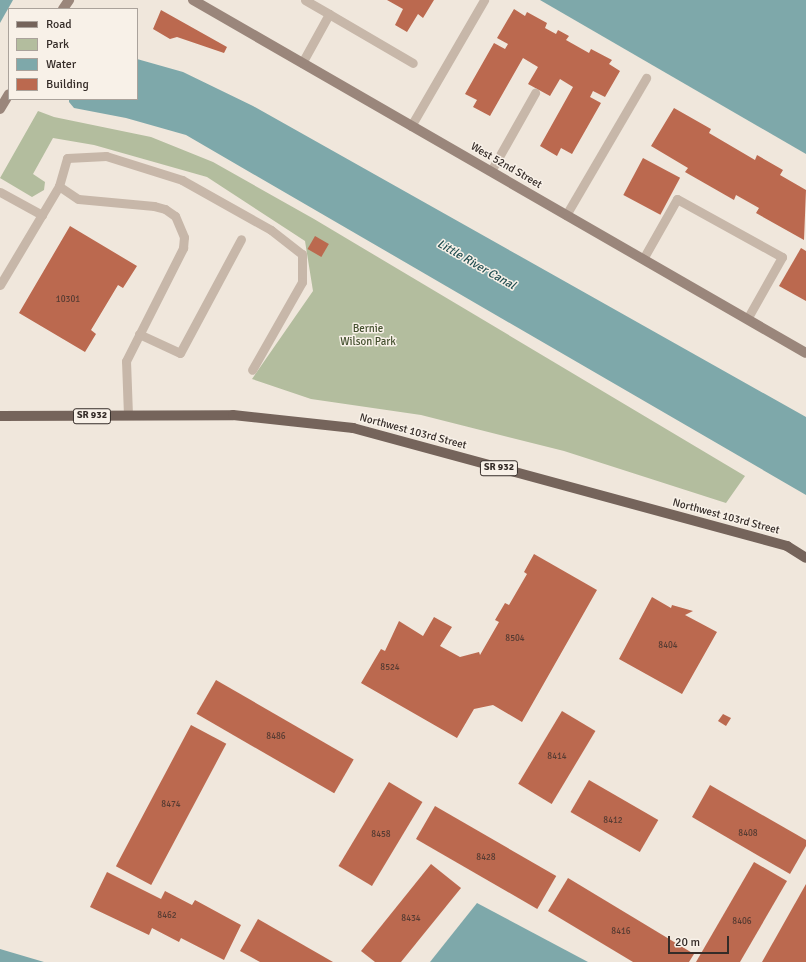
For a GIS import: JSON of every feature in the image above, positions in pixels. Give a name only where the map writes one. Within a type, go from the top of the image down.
[{"type":"main road","name":"Northwest 103rd Street","points":[[0,416],[233,415],[353,428],[787,546],[806,558]]},
{"type":"street","name":"West 52nd Street","points":[[193,0],[806,353]]},
{"type":"street","points":[[0,109],[8,96]]},
{"type":"lane","points":[[305,0],[413,63]]},
{"type":"lane","points":[[411,126],[484,0]]},
{"type":"lane","points":[[302,63],[329,14]]},
{"type":"lane","points":[[566,215],[646,78]]},
{"type":"lane","points":[[491,171],[535,93]]},
{"type":"lane","points":[[0,285],[59,186],[67,158],[106,156],[182,180],[271,230],[302,254],[302,282],[252,370]]},
{"type":"lane","points":[[59,186],[78,199],[154,206],[165,209],[181,226],[184,237],[183,248],[126,361],[128,415]]},
{"type":"lane","points":[[0,192],[42,215]]},
{"type":"lane","points":[[643,259],[677,199],[782,257],[747,320]]},
{"type":"lane","points":[[139,334],[180,353],[242,239]]},
{"type":"green space","name":"Bernie Wilson Park","points":[[38,111],[54,117],[151,137],[213,162],[314,219],[745,476],[726,503],[564,451],[421,415],[311,399],[252,379],[313,291],[305,241],[207,177],[94,145],[53,138],[33,174],[45,182],[44,190],[32,197],[0,178]]},
{"type":"water","points":[[0,0],[13,0],[8,8],[0,23]]},
{"type":"water","points":[[540,0],[806,0],[806,154]]},
{"type":"water","name":"Little River Canal","points":[[138,59],[183,72],[253,106],[806,417],[806,495],[186,135],[126,118],[74,108],[69,100],[138,100]]},
{"type":"water","points":[[477,903],[588,962],[430,962]]},
{"type":"water","points":[[0,949],[44,962],[0,962]]},
{"type":"building","points":[[387,0],[434,0],[423,18],[418,14],[407,32],[395,25],[403,9]]},
{"type":"building","points":[[514,9],[525,16],[527,12],[547,23],[545,28],[556,34],[558,30],[569,36],[566,40],[589,53],[591,49],[612,60],[609,64],[620,71],[605,97],[593,91],[590,97],[601,103],[572,154],[561,148],[557,156],[540,146],[573,87],[560,79],[550,96],[528,84],[538,67],[523,58],[490,116],[473,107],[477,100],[465,94],[494,43],[505,49],[508,44],[497,38]]},
{"type":"building","points":[[161,10],[227,47],[224,53],[177,37],[170,39],[153,29]]},
{"type":"building","points":[[674,108],[711,129],[709,133],[755,160],[757,155],[783,170],[780,175],[806,190],[804,240],[756,213],[759,208],[736,195],[734,200],[685,172],[688,168],[651,146]]},
{"type":"building","points":[[643,158],[680,178],[660,215],[623,195]]},
{"type":"building","points":[[70,226],[137,266],[123,288],[118,285],[91,330],[96,334],[85,352],[19,313]]},
{"type":"building","points":[[315,236],[329,244],[321,257],[308,249]]},
{"type":"building","points":[[801,248],[806,251],[806,301],[779,286]]},
{"type":"building","points":[[534,554],[597,590],[522,722],[493,705],[474,709],[457,738],[361,683],[381,649],[385,651],[399,621],[423,636],[434,617],[452,627],[440,646],[460,657],[479,652],[480,655],[499,622],[495,620],[505,603],[509,605],[527,574],[524,572]]},
{"type":"building","points":[[652,597],[671,608],[672,605],[693,611],[685,615],[717,632],[682,694],[619,659]]},
{"type":"building","points":[[216,680],[354,760],[334,793],[196,714]]},
{"type":"building","points":[[562,711],[595,731],[552,804],[518,784]]},
{"type":"building","points":[[723,714],[731,718],[726,726],[718,721]]},
{"type":"building","points":[[191,725],[226,744],[151,885],[116,866]]},
{"type":"building","points":[[589,780],[658,820],[640,852],[570,812]]},
{"type":"building","points":[[389,782],[422,802],[372,886],[339,866]]},
{"type":"building","points":[[710,785],[806,840],[806,846],[790,874],[692,817]]},
{"type":"building","points":[[435,806],[556,876],[537,909],[416,839]]},
{"type":"building","points":[[754,862],[787,881],[740,962],[696,962]]},
{"type":"building","points":[[431,864],[461,888],[401,962],[375,962],[361,951]]},
{"type":"building","points":[[107,872],[161,899],[165,891],[192,905],[195,900],[241,925],[224,960],[181,938],[179,942],[152,928],[149,935],[90,907]]},
{"type":"building","points":[[568,878],[694,954],[689,962],[633,962],[548,911]]},
{"type":"building","points":[[806,884],[806,962],[762,962]]},
{"type":"building","points":[[258,919],[333,962],[260,962],[240,951]]}]
